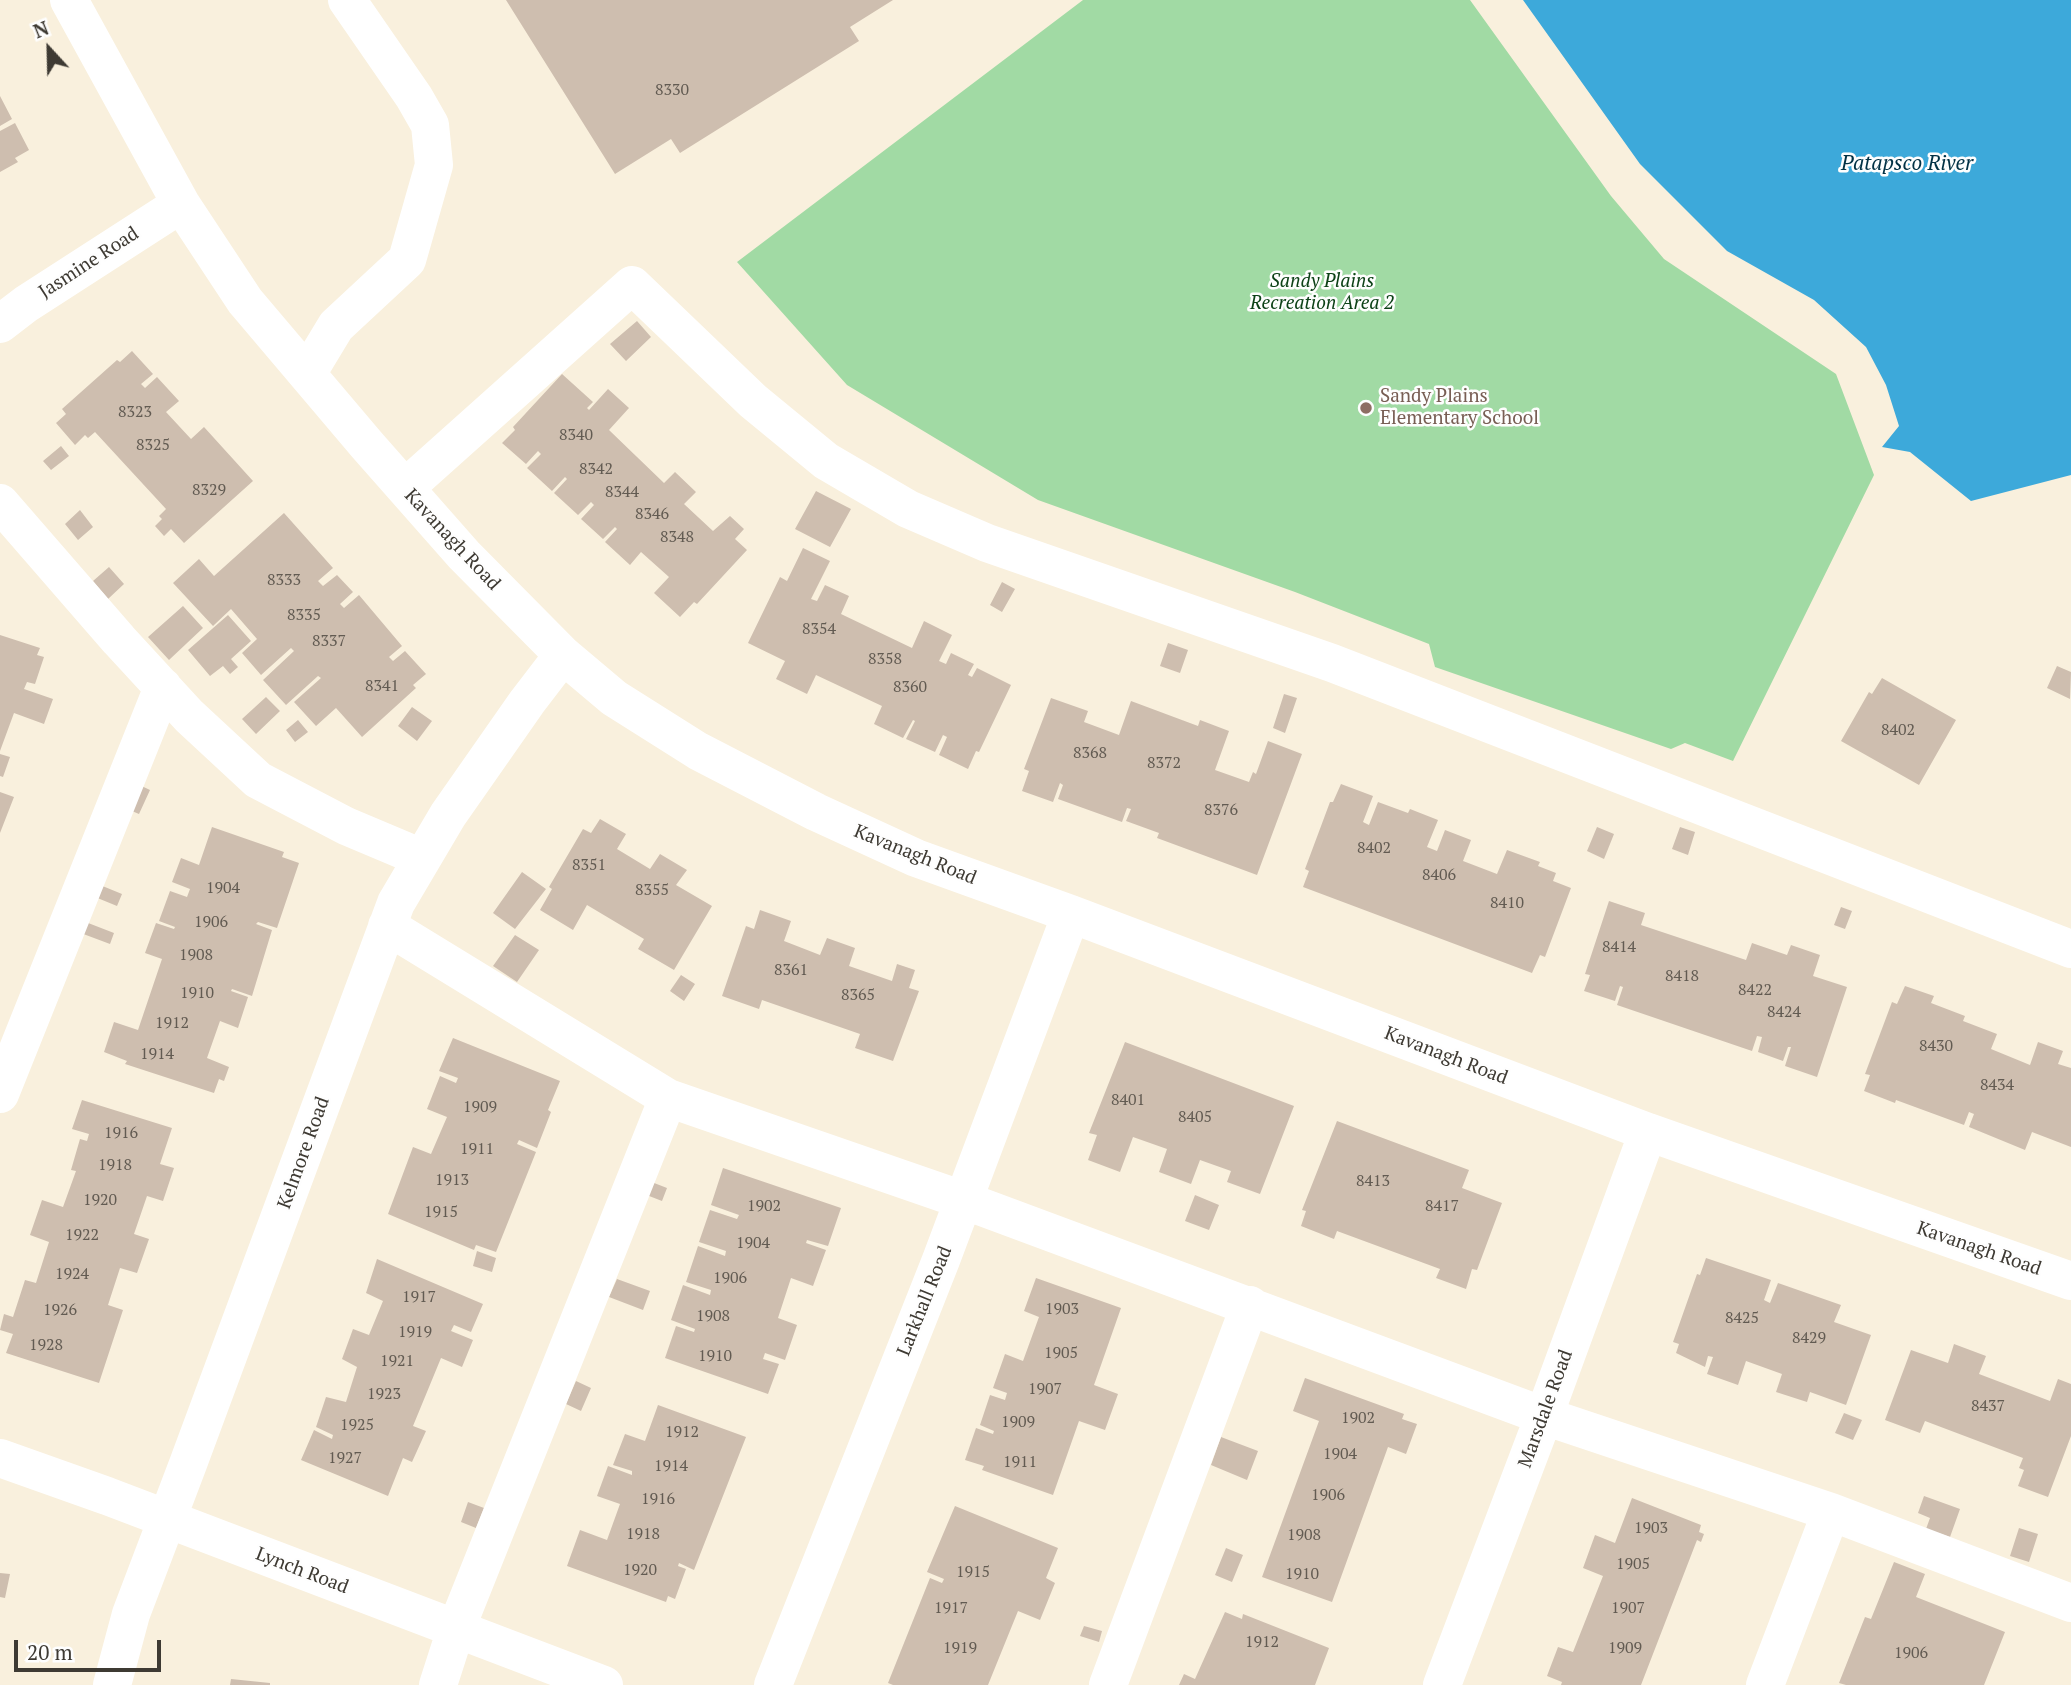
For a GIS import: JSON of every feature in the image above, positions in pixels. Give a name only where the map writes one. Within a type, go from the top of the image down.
[{"type":"street","name":"Kavanagh Road","points":[[69,0],[181,204],[245,301],[464,555],[563,655],[614,698],[698,751],[816,812],[916,858],[1648,1132],[2071,1282]]},
{"type":"street","points":[[307,374],[336,326],[407,260],[434,165],[430,125],[414,97],[347,0]]},
{"type":"street","name":"Jasmine Road","points":[[0,324],[26,304],[181,204]]},
{"type":"street","points":[[405,488],[632,285],[753,401],[826,461],[908,509],[988,543],[1332,663],[2071,949]]},
{"type":"street","points":[[0,503],[189,716],[258,780],[346,826],[422,858]]},
{"type":"street","name":"Kelmore Road","points":[[112,1685],[131,1614],[396,903],[448,815],[563,655]]},
{"type":"street","points":[[0,1094],[163,687]]},
{"type":"street","name":"Larkhall Road","points":[[773,1685],[963,1200],[1071,914]]},
{"type":"street","points":[[387,926],[668,1098],[963,1200],[1544,1416],[1830,1512],[2071,1603]]},
{"type":"street","points":[[438,1685],[456,1629],[668,1098]]},
{"type":"street","name":"Marsdale Road","points":[[1442,1685],[1648,1132]]},
{"type":"street","points":[[1108,1685],[1250,1306]]},
{"type":"street","name":"Lynch Road","points":[[0,1458],[604,1685]]},
{"type":"street","points":[[1766,1685],[1830,1512]]},
{"type":"green space","name":"Sandy Plains Recreation Area 2","points":[[1083,0],[1470,0],[1611,196],[1664,259],[1836,374],[1874,475],[1733,761],[1685,743],[1671,749],[1435,667],[1429,644],[1295,592],[1038,500],[847,385],[737,262]]},
{"type":"water","name":"Patapsco River","points":[[1523,0],[2071,0],[2071,475],[1971,501],[1910,452],[1882,447],[1899,426],[1886,385],[1866,347],[1814,300],[1727,251],[1640,164]]},
{"type":"building","points":[[506,0],[893,0],[850,27],[859,41],[680,153],[671,139],[615,174]]},
{"type":"building","points":[[0,96],[12,119],[0,126]]},
{"type":"building","points":[[15,123],[29,150],[15,158],[18,162],[0,172],[0,131]]},
{"type":"building","points":[[637,321],[651,337],[626,361],[610,344]]},
{"type":"building","points":[[132,351],[153,374],[141,384],[145,388],[157,377],[179,401],[166,412],[191,439],[204,427],[253,481],[184,543],[171,529],[164,536],[155,526],[166,509],[95,432],[88,438],[85,435],[75,445],[56,423],[66,414],[62,409],[117,360],[120,362]]},
{"type":"building","points":[[562,374],[593,402],[587,408],[589,410],[608,389],[629,408],[609,430],[664,483],[675,472],[696,492],[684,504],[713,531],[730,516],[744,529],[735,539],[747,550],[697,604],[694,602],[680,617],[654,593],[669,577],[641,552],[630,565],[605,542],[617,529],[615,527],[603,539],[581,519],[594,505],[591,502],[578,515],[554,493],[567,479],[565,477],[552,491],[527,468],[541,454],[538,451],[526,464],[502,443],[515,430],[513,427]]},
{"type":"building","points":[[61,446],[69,456],[51,470],[43,461]]},
{"type":"building","points":[[816,491],[851,509],[830,547],[795,529]]},
{"type":"building","points":[[80,510],[93,527],[78,540],[65,524]]},
{"type":"building","points":[[284,513],[333,568],[318,581],[323,586],[337,575],[353,592],[340,604],[344,608],[359,595],[402,646],[389,657],[393,661],[405,651],[426,674],[413,685],[416,688],[362,737],[336,708],[316,726],[294,702],[321,678],[318,676],[286,705],[263,680],[294,651],[291,648],[261,675],[242,653],[257,639],[231,609],[213,626],[173,583],[199,559],[214,576]]},
{"type":"building","points":[[803,548],[830,561],[811,599],[817,601],[825,585],[849,596],[841,614],[912,648],[924,621],[952,635],[939,661],[946,664],[951,653],[974,664],[968,675],[972,677],[977,668],[1011,685],[968,769],[939,755],[947,737],[943,735],[935,752],[906,739],[915,721],[913,720],[903,738],[874,724],[882,706],[816,675],[807,694],[776,679],[785,661],[748,643],[780,577],[787,581]]},
{"type":"building","points":[[109,567],[124,584],[108,599],[93,581]]},
{"type":"building","points":[[1002,582],[1015,589],[1002,612],[990,605]]},
{"type":"building","points":[[183,606],[203,628],[169,660],[148,637]]},
{"type":"building","points":[[228,615],[251,641],[231,659],[238,667],[230,674],[223,666],[210,676],[188,650]]},
{"type":"building","points":[[0,635],[40,648],[37,655],[44,657],[35,684],[27,682],[24,689],[53,699],[44,724],[14,713],[0,751]]},
{"type":"building","points":[[1168,643],[1188,650],[1180,673],[1160,666]]},
{"type":"building","points":[[2057,666],[2071,672],[2070,699],[2047,688]]},
{"type":"building","points":[[1882,678],[1956,720],[1919,785],[1841,741],[1869,692],[1872,694]]},
{"type":"building","points":[[1284,694],[1297,698],[1285,733],[1273,728]]},
{"type":"building","points":[[266,697],[280,711],[256,734],[242,719]]},
{"type":"building","points":[[1051,698],[1088,711],[1084,722],[1119,735],[1131,701],[1198,726],[1200,720],[1229,731],[1215,770],[1249,782],[1253,772],[1256,774],[1268,741],[1302,754],[1257,875],[1157,838],[1159,833],[1126,821],[1131,809],[1127,808],[1122,822],[1058,799],[1063,785],[1060,783],[1053,802],[1022,791],[1029,771],[1024,769]]},
{"type":"building","points":[[412,707],[432,721],[417,741],[398,726]]},
{"type":"building","points":[[298,720],[308,732],[295,742],[286,730]]},
{"type":"building","points":[[0,754],[10,757],[3,777],[0,776]]},
{"type":"building","points":[[131,781],[150,790],[139,814],[120,806]]},
{"type":"building","points":[[1341,784],[1373,796],[1363,822],[1369,825],[1378,802],[1408,813],[1410,809],[1438,820],[1427,847],[1437,851],[1445,830],[1471,840],[1463,861],[1497,874],[1507,850],[1540,862],[1538,866],[1556,873],[1553,881],[1571,888],[1545,957],[1540,955],[1532,973],[1303,887],[1309,871],[1305,869],[1330,802],[1333,802]]},
{"type":"building","points":[[0,792],[14,797],[0,833]]},
{"type":"building","points":[[600,819],[626,834],[617,849],[650,869],[660,854],[687,870],[676,885],[712,906],[674,970],[638,949],[644,939],[587,905],[573,930],[540,910],[552,889],[549,887],[583,829],[591,833]]},
{"type":"building","points":[[212,827],[284,852],[282,857],[299,863],[277,928],[258,922],[256,924],[272,930],[252,996],[232,989],[231,991],[248,997],[238,1028],[220,1021],[207,1058],[229,1067],[224,1081],[219,1079],[214,1093],[125,1064],[127,1061],[104,1052],[114,1022],[138,1030],[162,959],[145,953],[156,923],[174,929],[175,927],[159,921],[170,891],[187,897],[190,889],[172,882],[181,858],[199,865]]},
{"type":"building","points":[[1597,827],[1614,834],[1604,859],[1587,851]]},
{"type":"building","points":[[1680,827],[1695,832],[1688,855],[1672,849]]},
{"type":"building","points":[[522,872],[546,889],[515,929],[493,913]]},
{"type":"building","points":[[100,885],[122,894],[117,906],[95,897]]},
{"type":"building","points":[[1609,901],[1645,913],[1641,925],[1746,960],[1752,943],[1787,955],[1791,945],[1820,955],[1813,976],[1847,987],[1817,1077],[1785,1066],[1791,1047],[1788,1047],[1783,1061],[1758,1052],[1762,1037],[1757,1036],[1752,1051],[1617,1005],[1623,987],[1620,986],[1615,1001],[1584,991],[1590,975],[1585,974]]},
{"type":"building","points":[[1841,907],[1852,911],[1845,929],[1834,925]]},
{"type":"building","points":[[760,910],[791,921],[784,941],[820,955],[827,938],[855,948],[849,966],[892,981],[897,964],[915,970],[909,988],[919,991],[893,1061],[855,1048],[860,1034],[762,1000],[759,1009],[722,996],[746,926],[754,929]]},
{"type":"building","points":[[83,921],[114,933],[110,944],[78,932]]},
{"type":"building","points":[[515,935],[539,950],[517,982],[493,966]]},
{"type":"building","points":[[681,975],[695,984],[684,1001],[670,991]]},
{"type":"building","points":[[1905,986],[1934,996],[1931,1003],[1965,1016],[1963,1021],[1997,1034],[1991,1049],[2030,1065],[2038,1042],[2063,1051],[2058,1064],[2071,1068],[2071,1147],[2032,1132],[2025,1150],[1969,1127],[1974,1114],[1969,1112],[1964,1125],[1864,1091],[1870,1075],[1865,1074],[1892,1002],[1897,1004]]},
{"type":"building","points":[[453,1038],[560,1081],[537,1148],[519,1140],[517,1144],[536,1152],[496,1252],[476,1245],[474,1250],[388,1214],[413,1147],[431,1154],[447,1117],[427,1109],[440,1076],[456,1083],[458,1078],[439,1071]]},
{"type":"building","points":[[1125,1042],[1294,1106],[1260,1194],[1227,1182],[1231,1171],[1200,1160],[1191,1184],[1159,1172],[1167,1149],[1133,1137],[1120,1172],[1088,1160],[1097,1135],[1089,1133]]},
{"type":"building","points":[[82,1100],[172,1128],[160,1164],[174,1168],[163,1201],[147,1196],[134,1234],[149,1239],[137,1273],[120,1268],[108,1305],[123,1310],[99,1383],[6,1353],[13,1334],[0,1330],[4,1314],[13,1317],[25,1280],[36,1283],[49,1242],[30,1235],[42,1200],[63,1207],[76,1171],[71,1170],[80,1139],[87,1141],[89,1134],[72,1129]]},
{"type":"building","points":[[1337,1121],[1469,1170],[1462,1188],[1502,1203],[1477,1270],[1472,1269],[1466,1289],[1436,1278],[1440,1269],[1337,1231],[1334,1239],[1301,1226],[1306,1211],[1302,1210]]},
{"type":"building","points":[[723,1168],[841,1208],[828,1246],[807,1240],[806,1243],[826,1250],[813,1286],[791,1278],[778,1318],[797,1325],[785,1360],[765,1353],[763,1359],[779,1364],[768,1394],[665,1358],[676,1326],[694,1332],[695,1329],[671,1320],[683,1285],[710,1295],[711,1290],[686,1282],[698,1246],[725,1256],[726,1251],[699,1242],[710,1210],[737,1219],[739,1215],[711,1205]]},
{"type":"building","points":[[649,1181],[667,1188],[662,1201],[644,1194]]},
{"type":"building","points":[[1195,1195],[1219,1205],[1209,1230],[1185,1221]]},
{"type":"building","points":[[477,1251],[496,1258],[492,1272],[473,1266]]},
{"type":"building","points":[[1706,1258],[1771,1280],[1764,1300],[1770,1303],[1778,1283],[1841,1305],[1834,1322],[1871,1335],[1846,1405],[1810,1392],[1807,1402],[1776,1392],[1782,1374],[1746,1361],[1738,1385],[1707,1374],[1713,1357],[1708,1356],[1705,1367],[1676,1353],[1679,1344],[1673,1342],[1697,1274],[1700,1275]]},
{"type":"building","points":[[377,1259],[483,1304],[471,1332],[454,1325],[451,1331],[473,1340],[462,1367],[441,1358],[413,1426],[426,1431],[412,1462],[403,1458],[388,1496],[301,1460],[314,1430],[332,1439],[333,1435],[316,1427],[326,1397],[346,1402],[357,1367],[342,1359],[353,1329],[369,1335],[383,1301],[366,1293]]},
{"type":"building","points":[[1036,1278],[1121,1308],[1094,1385],[1118,1394],[1105,1430],[1079,1421],[1053,1495],[982,1470],[984,1466],[965,1460],[976,1428],[993,1434],[994,1431],[980,1425],[990,1395],[1005,1400],[1007,1393],[993,1388],[1005,1354],[1023,1361],[1039,1317],[1024,1311]]},
{"type":"building","points":[[617,1279],[650,1291],[643,1310],[609,1297]]},
{"type":"building","points":[[1954,1344],[1986,1356],[1979,1374],[2050,1401],[2058,1379],[2071,1384],[2071,1436],[2048,1497],[2018,1486],[2024,1470],[2019,1468],[2023,1458],[1925,1421],[1920,1433],[1885,1420],[1911,1350],[1948,1363]]},
{"type":"building","points":[[1305,1378],[1404,1414],[1402,1419],[1417,1424],[1406,1454],[1388,1447],[1332,1602],[1262,1577],[1319,1421],[1293,1411]]},
{"type":"building","points":[[576,1381],[591,1388],[581,1411],[566,1404]]},
{"type":"building","points":[[658,1405],[746,1437],[694,1570],[679,1563],[678,1566],[686,1569],[675,1599],[668,1596],[666,1602],[567,1566],[580,1530],[607,1540],[620,1504],[597,1496],[608,1466],[632,1475],[632,1471],[613,1465],[625,1434],[645,1441]]},
{"type":"building","points":[[1844,1413],[1862,1420],[1853,1440],[1835,1433]]},
{"type":"building","points":[[1221,1437],[1258,1451],[1247,1480],[1211,1465]]},
{"type":"building","points":[[1924,1496],[1960,1509],[1950,1537],[1926,1529],[1930,1518],[1918,1513]]},
{"type":"building","points":[[1632,1498],[1701,1525],[1699,1532],[1704,1534],[1701,1542],[1697,1540],[1641,1685],[1561,1685],[1562,1682],[1547,1676],[1558,1647],[1573,1652],[1603,1576],[1583,1568],[1595,1535],[1615,1543]]},
{"type":"building","points":[[468,1502],[484,1508],[476,1528],[461,1522]]},
{"type":"building","points":[[955,1506],[1058,1548],[1046,1578],[1055,1583],[1040,1620],[1018,1611],[988,1685],[893,1685],[888,1683],[930,1578],[942,1583],[944,1579],[927,1572]]},
{"type":"building","points":[[2019,1528],[2038,1534],[2029,1562],[2010,1556]]},
{"type":"building","points":[[1226,1548],[1243,1555],[1232,1582],[1215,1575]]},
{"type":"building","points":[[1894,1562],[1925,1574],[1916,1597],[2005,1632],[1984,1685],[1839,1683],[1865,1617],[1871,1619]]},
{"type":"building","points":[[0,1573],[10,1574],[5,1598],[0,1597]]},
{"type":"building","points":[[1225,1612],[1242,1619],[1243,1614],[1329,1648],[1315,1685],[1179,1685],[1184,1674],[1195,1679]]},
{"type":"building","points":[[1084,1626],[1102,1631],[1099,1642],[1080,1636]]},
{"type":"building","points":[[231,1679],[270,1683],[270,1685],[230,1685]]},
{"type":"place","name":"Sandy Plains Elementary School","points":[[1366,408]]}]
